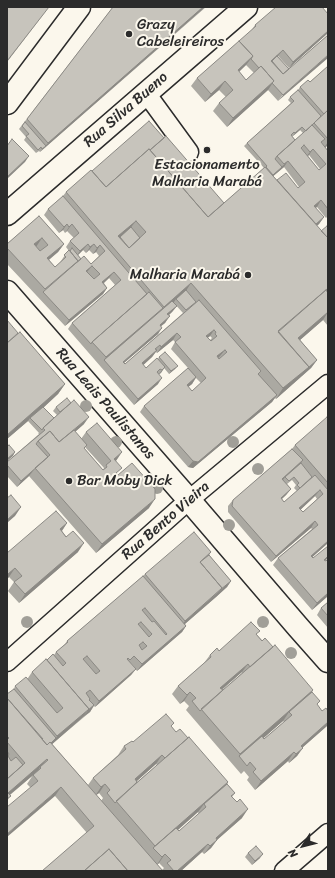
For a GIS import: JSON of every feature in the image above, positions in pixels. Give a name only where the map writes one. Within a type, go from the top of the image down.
[{"type":"main road","points":[[7,103],[79,7]]},
{"type":"main road","name":"Rua Silva Bueno","points":[[7,214],[246,7]]},
{"type":"main road","name":"Rua Leais Paulistanos","points":[[7,292],[328,661]]},
{"type":"street","points":[[146,93],[189,152]]},
{"type":"street","name":"Rua Bento Vieira","points":[[7,662],[189,500],[328,384]]},
{"type":"street","points":[[284,871],[328,833]]},
{"type":"building","points":[[7,7],[49,7],[7,61]]},
{"type":"building","points":[[113,7],[203,7],[48,143],[27,119]]},
{"type":"building","points":[[276,7],[322,7],[328,14],[328,31],[293,62],[283,50],[271,61],[283,74],[328,35],[328,55],[283,95],[272,83],[274,81],[261,66],[259,68],[251,59],[253,56],[239,41]]},
{"type":"building","points":[[239,41],[253,56],[238,70],[246,80],[261,66],[274,81],[233,118],[219,103],[233,90],[225,81],[211,94],[197,78]]},
{"type":"building","points":[[277,56],[289,69],[283,74],[272,61]]},
{"type":"building","points":[[328,66],[328,110],[324,114],[300,87],[308,80],[310,82]]},
{"type":"building","points":[[298,90],[321,116],[306,131],[302,127],[291,135],[295,140],[275,159],[282,167],[273,175],[247,143],[294,101],[290,97]]},
{"type":"building","points":[[328,110],[328,139],[314,123]]},
{"type":"building","points":[[149,121],[164,138],[150,150],[149,149],[106,187],[92,171]]},
{"type":"building","points":[[25,122],[46,146],[42,149],[41,147],[38,150],[26,136],[29,134],[22,126]]},
{"type":"building","points":[[312,125],[325,139],[321,142],[328,151],[328,209],[321,200],[314,206],[324,217],[316,224],[277,180],[286,173],[298,188],[305,182],[288,161],[284,164],[277,156]],"holes":[[[304,145],[310,152],[313,149],[326,164],[319,170],[301,148]]]},
{"type":"building","points":[[166,136],[224,203],[208,217],[150,150]]},
{"type":"building","points":[[12,139],[29,156],[7,177],[7,146]]},
{"type":"building","name":"Malharia Marabá","points":[[149,149],[208,217],[265,167],[328,238],[328,290],[327,289],[278,331],[309,367],[283,388],[191,283],[164,307],[66,192],[91,170],[106,187]],"holes":[[[136,221],[146,232],[129,248],[118,236]]]},
{"type":"building","points":[[63,196],[147,294],[91,344],[72,323],[121,280],[114,272],[102,282],[107,288],[69,320],[43,292],[84,256],[91,264],[105,251],[100,245],[97,248],[94,244],[90,247],[88,244],[80,251],[70,241],[79,233],[72,224],[69,227],[67,224],[64,227],[48,209]],"holes":[[[92,266],[100,274],[94,279],[86,271]]]},
{"type":"building","points":[[39,216],[64,244],[47,258],[55,267],[66,257],[64,255],[69,250],[78,261],[45,289],[7,248],[7,244]],"holes":[[[42,238],[48,245],[40,251],[34,244]]]},
{"type":"building","points":[[327,226],[328,236],[327,237],[321,231]]},
{"type":"building","points":[[131,227],[140,238],[129,248],[120,237]]},
{"type":"building","points":[[72,248],[81,259],[76,263],[78,261],[70,251]]},
{"type":"building","points":[[186,290],[196,302],[186,310],[176,299]]},
{"type":"building","points":[[326,290],[328,293],[328,312],[298,338],[317,360],[308,368],[309,367],[278,332]]},
{"type":"building","points":[[149,292],[163,308],[106,357],[92,342]]},
{"type":"building","points":[[199,300],[261,371],[258,374],[277,395],[198,462],[193,461],[144,406],[188,368],[196,377],[187,385],[192,391],[206,378],[175,342],[181,337],[177,333],[161,347],[160,345],[155,349],[157,350],[142,363],[146,368],[157,358],[165,367],[157,372],[162,378],[138,399],[104,360],[172,301],[177,306],[167,314],[170,316],[160,325],[162,328],[123,362],[125,364]],"holes":[[[214,330],[217,336],[211,341],[206,336]],[[225,350],[227,352],[219,359],[217,356]]]},
{"type":"building","points":[[7,320],[18,333],[7,343]]},
{"type":"building","points":[[20,332],[65,384],[7,435],[7,343]]},
{"type":"building","points":[[165,352],[178,366],[171,371],[159,357]]},
{"type":"building","points":[[67,398],[71,403],[60,412],[56,407]]},
{"type":"building","points":[[74,400],[89,417],[59,442],[50,431],[38,441],[36,444],[48,457],[21,481],[7,465],[7,462],[45,430],[43,428]]},
{"type":"building","points":[[43,407],[54,418],[42,430],[30,418]]},
{"type":"building","points":[[327,417],[328,418],[328,483],[295,445]]},
{"type":"building","points":[[97,423],[122,452],[114,459],[122,468],[116,473],[118,475],[132,463],[155,489],[155,499],[102,544],[35,468],[50,455],[38,441],[50,431],[59,442],[74,430],[87,445],[84,448],[103,470],[111,461],[86,432]]},
{"type":"building","points":[[9,445],[15,452],[7,459],[7,447]]},
{"type":"building","points":[[292,449],[303,460],[282,479],[291,489],[281,498],[284,502],[315,475],[328,490],[328,541],[311,556],[313,558],[328,546],[328,556],[324,560],[328,561],[328,593],[317,603],[278,558],[318,525],[315,521],[276,556],[232,506],[233,500]],"holes":[[[320,490],[323,494],[303,512],[299,508]]]},
{"type":"building","points":[[301,463],[312,477],[300,488],[297,485],[299,483],[294,477],[289,481],[285,477]]},
{"type":"building","points":[[11,495],[21,507],[7,520],[7,498]]},
{"type":"building","points":[[56,511],[67,523],[60,529],[66,537],[73,531],[84,543],[25,594],[14,582],[22,576],[15,568],[8,574],[7,573],[7,553]]},
{"type":"building","points":[[194,532],[211,552],[200,562],[222,588],[185,621],[145,574]]},
{"type":"building","points":[[209,555],[231,581],[220,590],[222,588],[200,562]]},
{"type":"building","points":[[143,576],[186,626],[142,664],[134,656],[130,660],[128,658],[127,659],[136,669],[99,701],[90,690],[86,693],[90,699],[89,700],[94,705],[87,711],[89,709],[47,660],[53,654],[63,666],[66,663],[56,652],[68,642],[67,641]],"holes":[[[145,608],[167,634],[166,635],[154,621],[152,622],[142,610]],[[141,622],[152,634],[149,637],[138,624]],[[143,642],[147,646],[142,650],[139,645]],[[87,656],[100,671],[96,674],[83,659]]]},
{"type":"building","points":[[328,602],[328,616],[321,608]]},
{"type":"building","points":[[251,622],[260,631],[256,634],[262,641],[265,638],[273,647],[250,667],[248,664],[220,688],[223,690],[200,711],[192,701],[196,698],[190,692],[187,695],[178,686],[211,657],[210,655],[217,648],[219,651]]},
{"type":"building","points":[[275,645],[313,690],[240,754],[201,709]]},
{"type":"building","points":[[46,659],[89,709],[57,736],[15,686],[26,677],[57,713],[63,708],[32,672]]},
{"type":"building","points":[[14,689],[56,738],[51,743],[50,742],[47,745],[7,698],[7,694]]},
{"type":"building","points":[[312,692],[320,701],[317,704],[322,711],[326,708],[328,711],[328,722],[301,746],[303,748],[296,754],[294,752],[261,781],[253,772],[256,769],[250,762],[247,766],[239,756],[262,736],[264,739],[292,715],[289,712]]},
{"type":"building","points":[[7,698],[47,745],[50,742],[163,871],[128,871],[109,849],[84,871],[42,871],[94,826],[61,787],[7,834],[7,807],[38,781],[33,775],[48,760],[47,759],[8,793],[11,796],[7,799],[7,779],[25,763],[7,742],[9,738],[7,736]]},
{"type":"building","points":[[166,714],[174,723],[171,726],[176,732],[180,729],[188,738],[165,758],[162,755],[135,779],[137,782],[115,803],[107,793],[110,790],[105,784],[101,787],[93,778],[126,749],[124,746],[132,741],[133,742]]},
{"type":"building","points":[[189,737],[228,782],[155,846],[116,801]]},
{"type":"building","points":[[7,751],[11,761],[16,757],[23,765],[7,779]]},
{"type":"building","points":[[227,784],[235,793],[231,796],[237,802],[240,799],[248,809],[216,838],[217,840],[210,846],[208,844],[177,871],[174,871],[167,863],[171,860],[165,854],[162,857],[153,848],[176,828],[179,831],[206,807],[204,804]]},
{"type":"building","points":[[256,846],[263,854],[255,861],[248,853]]},
{"type":"building","points":[[109,849],[128,871],[84,871]]},
{"type":"place","name":"Grazy Cabeleireiros","points":[[129,34]]},
{"type":"place","name":"Estacionamento Malharia Marabá","points":[[207,150]]},
{"type":"place","name":"Malharia Marabá","points":[[248,275]]},
{"type":"place","name":"Bar Moby Dick","points":[[69,481]]}]
